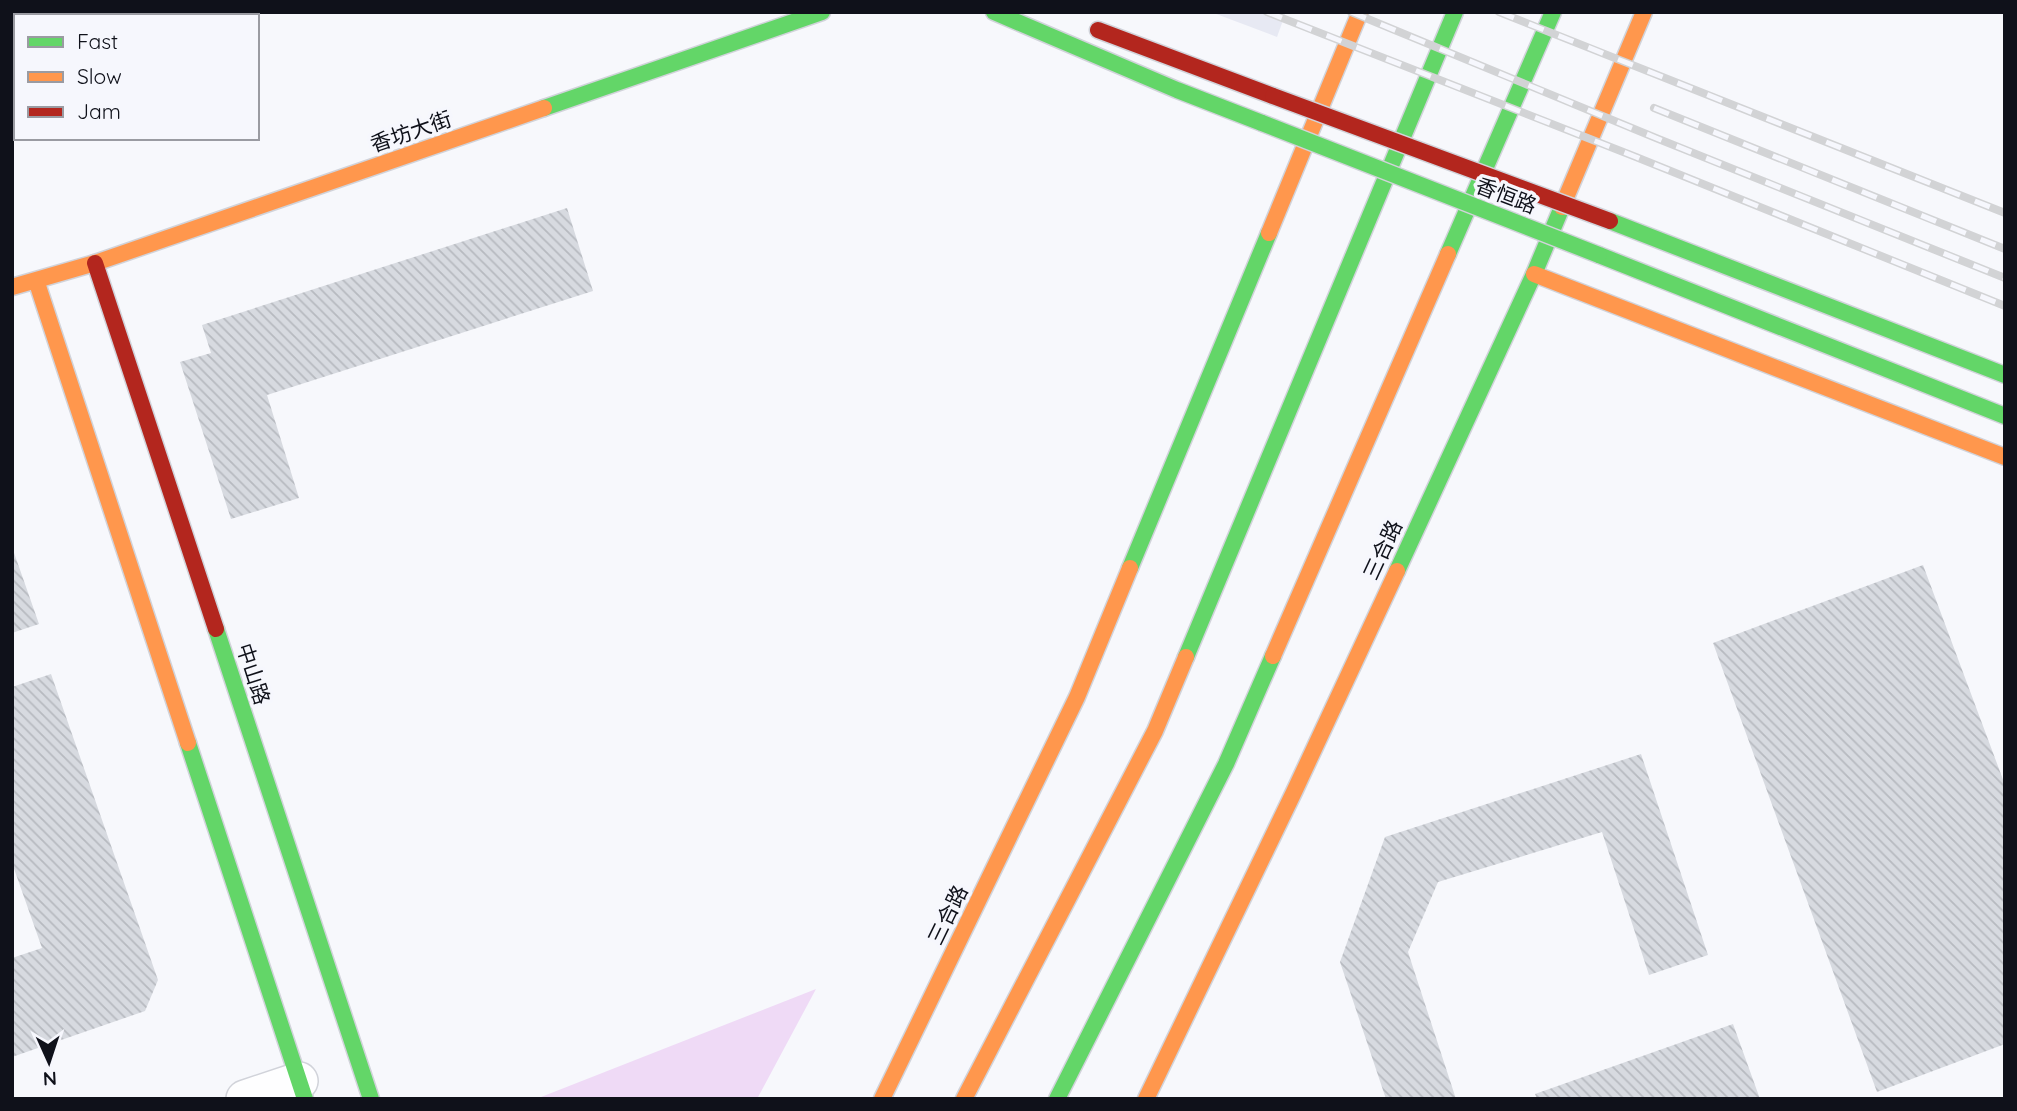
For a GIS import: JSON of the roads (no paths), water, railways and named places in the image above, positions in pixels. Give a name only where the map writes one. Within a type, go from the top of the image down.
[{"type":"main road","name":"香坊大街","points":[[12,287],[95,263],[822,12]]},
{"type":"main road","name":"香恒路","points":[[994,12],[1177,90],[2005,416]]},
{"type":"main road","name":"三合路","points":[[883,1099],[1077,697],[1360,12]]},
{"type":"main road","points":[[964,1099],[1155,731],[1455,12]]},
{"type":"main road","points":[[1057,1099],[1226,764],[1553,12]]},
{"type":"main road","name":"三合路","points":[[1146,1099],[1294,792],[1534,274],[1644,12]]},
{"type":"main road","name":"香恒路","points":[[1077,22],[1610,222],[2005,375]]},
{"type":"main road","name":"中山路","points":[[95,263],[371,1099]]},
{"type":"main road","points":[[1534,274],[2005,457]]},
{"type":"main road","points":[[36,280],[302,1090]]},
{"type":"street","points":[[245,1099],[302,1090]]},
{"type":"railway","points":[[1267,12],[2005,306]]},
{"type":"railway","points":[[1351,12],[2005,278]]},
{"type":"railway","points":[[1499,12],[2005,213]]},
{"type":"railway","points":[[1654,108],[2005,249]]}]
